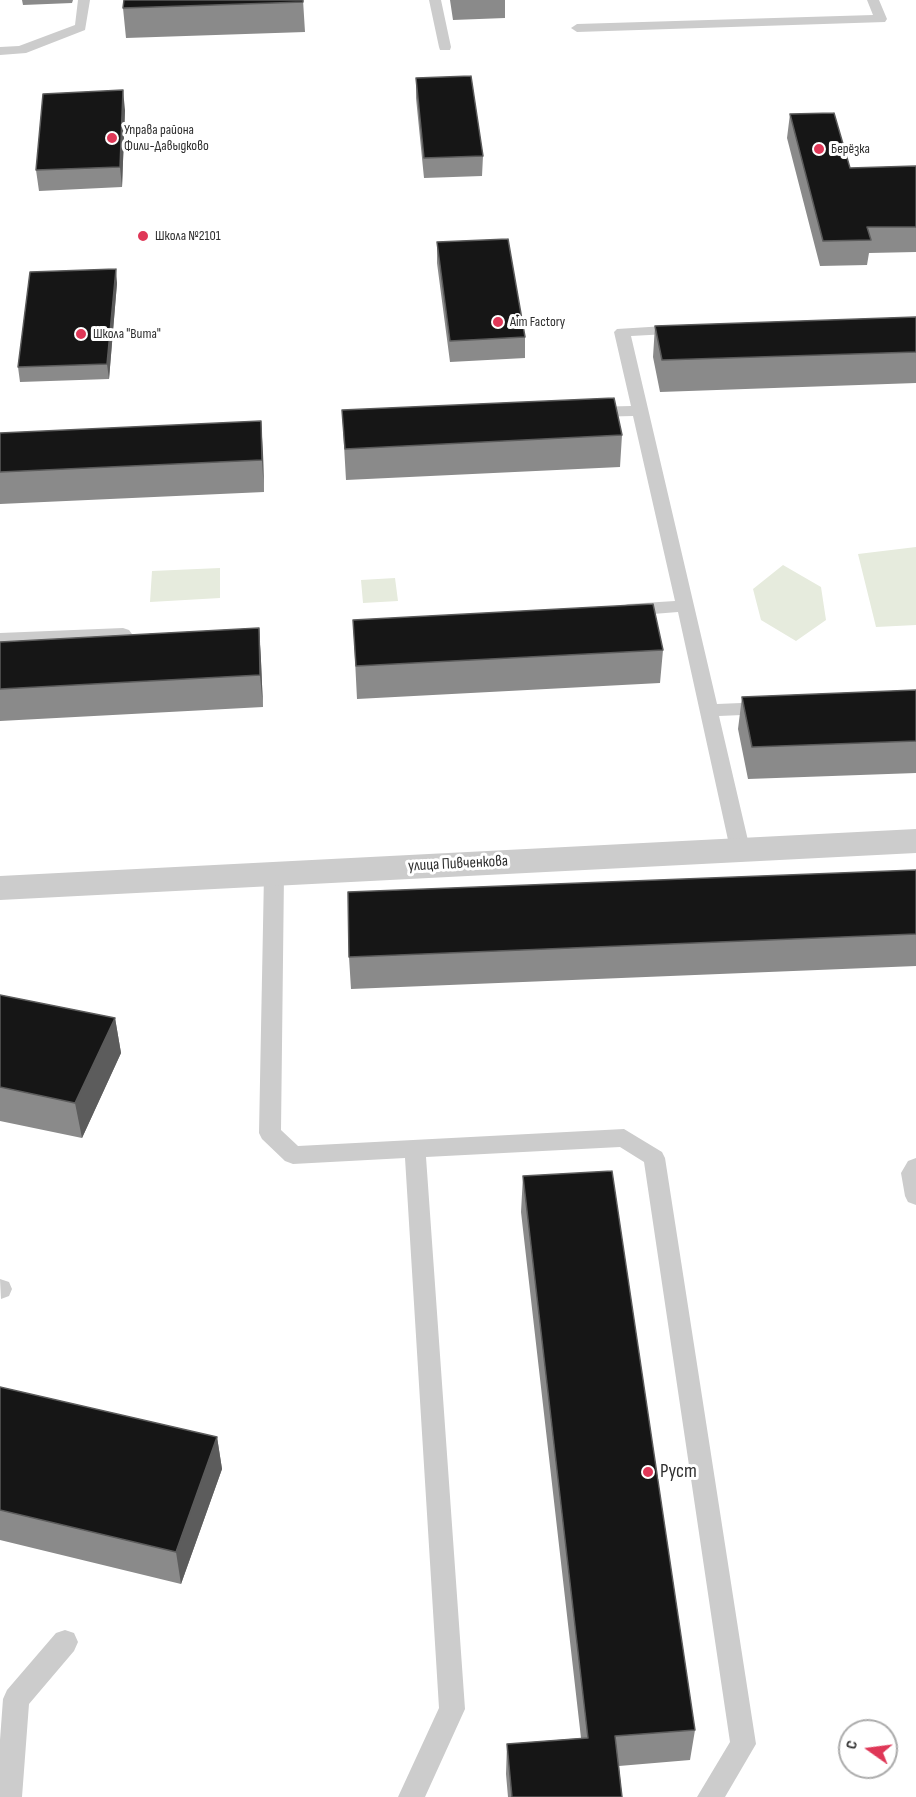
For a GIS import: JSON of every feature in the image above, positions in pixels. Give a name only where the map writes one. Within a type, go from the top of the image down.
[{"type":"street","name":"улица Пивченкова","points":[[0,888],[916,841]]},
{"type":"lane","points":[[0,51],[21,51],[81,27],[84,0]]},
{"type":"lane","points":[[435,0],[445,47]]},
{"type":"lane","points":[[577,28],[880,19],[873,0]]},
{"type":"lane","points":[[692,329],[622,332],[740,849]]},
{"type":"lane","points":[[573,413],[640,411]]},
{"type":"lane","points":[[607,611],[685,606]]},
{"type":"lane","points":[[0,639],[123,634]]},
{"type":"lane","points":[[709,710],[781,707]]},
{"type":"lane","points":[[274,874],[270,1133],[292,1155],[624,1138],[654,1158],[743,1744],[710,1797]]},
{"type":"lane","points":[[411,1797],[452,1709],[415,1149]]},
{"type":"lane","points":[[916,1167],[912,1173],[916,1196]]},
{"type":"lane","points":[[9,1797],[16,1699],[65,1642]]},
{"type":"shaded area","points":[[916,547],[916,625],[876,627],[858,554]]},
{"type":"shaded area","points":[[783,565],[821,587],[826,620],[796,641],[761,620],[753,589]]},
{"type":"shaded area","points":[[220,568],[220,598],[150,602],[152,571]]},
{"type":"shaded area","points":[[395,578],[398,601],[363,603],[361,580]]},
{"type":"building","points":[[124,0],[303,0],[303,2],[123,8]]},
{"type":"building","points":[[471,76],[483,156],[424,158],[416,78]]},
{"type":"building","points":[[123,90],[120,167],[36,170],[43,94]]},
{"type":"building","points":[[834,113],[850,168],[916,166],[916,227],[867,227],[871,240],[823,241],[790,114]]},
{"type":"building","points":[[508,239],[525,337],[450,341],[437,242]]},
{"type":"building","name":"Школа \"Вита\"","points":[[116,269],[107,364],[18,367],[30,272]]},
{"type":"building","points":[[916,317],[916,352],[662,360],[655,326]]},
{"type":"building","points":[[614,398],[622,435],[345,449],[342,410]]},
{"type":"building","points":[[261,421],[262,460],[0,472],[0,433]]},
{"type":"building","points":[[653,604],[663,650],[356,666],[353,620]]},
{"type":"building","points":[[259,628],[260,675],[0,689],[0,642]]},
{"type":"building","points":[[916,690],[916,741],[752,747],[742,697]]},
{"type":"building","points":[[916,870],[916,934],[349,957],[348,892]]},
{"type":"building","points":[[0,995],[115,1018],[75,1103],[0,1087]]},
{"type":"building","points":[[612,1171],[695,1730],[615,1736],[622,1797],[512,1797],[507,1744],[588,1738],[523,1176]]},
{"type":"building","points":[[0,1387],[217,1437],[176,1552],[0,1510]]},
{"type":"place","name":"Управа района Фили-Давыдково","points":[[112,138]]},
{"type":"place","name":"Берёзка","points":[[819,149]]},
{"type":"place","name":"Школа №2101","points":[[143,236]]},
{"type":"place","name":"Aim Factory","points":[[498,322]]},
{"type":"place","name":"Школа \"Вита\"","points":[[81,334]]},
{"type":"place","name":"Руст","points":[[648,1472]]}]
